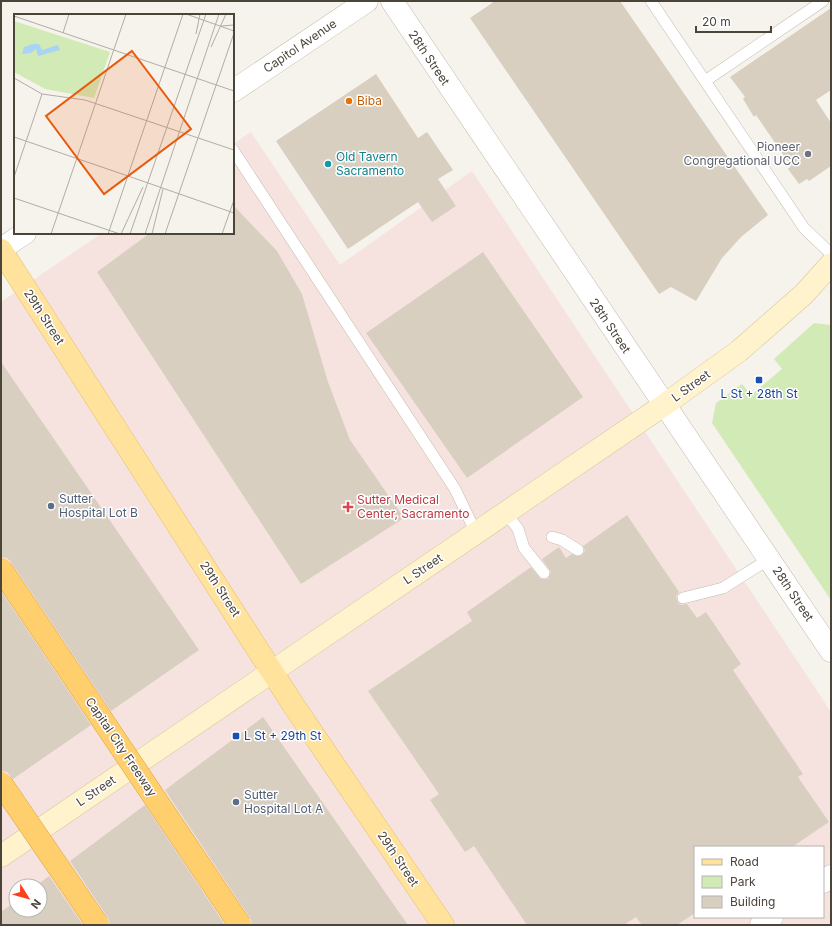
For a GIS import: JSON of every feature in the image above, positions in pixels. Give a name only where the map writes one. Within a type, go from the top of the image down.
[{"type":"highway","name":"Capital City Freeway","points":[[1,569],[240,925]]},
{"type":"highway","points":[[1,783],[98,925]]},
{"type":"main road","name":"29th Street","points":[[1,249],[272,671],[443,925]]},
{"type":"main road","name":"L Street","points":[[1,856],[476,533],[512,521],[664,405],[739,351],[804,294],[831,264]]},
{"type":"street","name":"Capitol Avenue","points":[[234,90],[367,1]]},
{"type":"street","name":"28th Street","points":[[392,1],[831,651]]},
{"type":"street","points":[[1,249],[24,234]]},
{"type":"street","points":[[761,925],[771,918]]},
{"type":"lane","points":[[651,1],[804,228],[831,254]]},
{"type":"lane","points":[[705,81],[823,1]]},
{"type":"lane","points":[[234,152],[455,489],[476,533]]},
{"type":"lane","points":[[512,521],[530,532]]},
{"type":"lane","points":[[512,521],[524,548],[544,573]]},
{"type":"lane","points":[[552,537],[562,540],[578,550]]},
{"type":"lane","points":[[683,598],[724,588],[769,560]]},
{"type":"shaded area","name":"Sutter Medical Center, Sacramento","points":[[251,132],[340,265],[472,171],[831,712],[831,925],[1,925],[1,302],[101,234],[234,234],[234,143]]},
{"type":"green space","points":[[814,323],[831,325],[831,600],[712,423],[716,403],[742,384],[751,395],[782,369],[774,359]]},
{"type":"building","points":[[495,1],[620,1],[768,215],[741,237],[722,258],[696,301],[671,287],[659,294],[470,18]]},
{"type":"building","points":[[831,8],[831,90],[816,100],[831,123],[831,166],[809,181],[807,179],[799,184],[788,169],[791,166],[756,115],[754,117],[743,99],[745,97],[730,77]]},
{"type":"building","name":"Old Tavern Sacramento","points":[[376,74],[418,138],[427,132],[453,170],[438,179],[456,206],[432,222],[418,202],[348,249],[276,141]]},
{"type":"building","points":[[234,206],[277,251],[302,294],[328,382],[350,440],[404,518],[301,584],[97,272],[149,234],[234,234]]},
{"type":"building","points":[[483,252],[583,397],[467,478],[366,333]]},
{"type":"building","name":"Sutter Hospital Lot B","points":[[1,362],[199,650],[111,711],[11,562],[7,558],[1,557]]},
{"type":"building","points":[[627,515],[679,592],[676,596],[678,603],[681,605],[687,604],[697,618],[706,612],[741,664],[733,670],[803,774],[798,777],[829,822],[793,846],[694,846],[694,914],[677,925],[642,925],[636,917],[624,925],[527,925],[474,846],[465,852],[430,800],[439,794],[368,691],[472,621],[467,612],[531,567],[541,579],[548,579],[551,572],[542,559],[559,547],[566,558],[572,554],[581,556],[585,551],[583,546]]},
{"type":"building","points":[[1,591],[91,725],[13,779],[7,772],[1,771]]},
{"type":"building","points":[[263,717],[408,925],[252,925],[250,918],[165,790]]},
{"type":"building","points":[[145,805],[225,925],[110,925],[108,918],[70,861]]},
{"type":"building","points":[[49,876],[83,925],[1,925],[1,912],[8,907],[8,918],[48,918],[48,878],[46,878]]},
{"type":"place","name":"Biba","points":[[349,101]]},
{"type":"place","name":"Pioneer Congregational UCC","points":[[808,154]]},
{"type":"place","name":"Old Tavern Sacramento","points":[[328,164]]},
{"type":"place","name":"L St + 28th St","points":[[759,380]]},
{"type":"place","name":"Sutter Hospital Lot B","points":[[51,506]]},
{"type":"place","name":"Sutter Medical Center, Sacramento","points":[[348,507]]},
{"type":"place","name":"L St + 29th St","points":[[236,736]]},
{"type":"place","name":"Sutter Hospital Lot A","points":[[236,802]]}]
